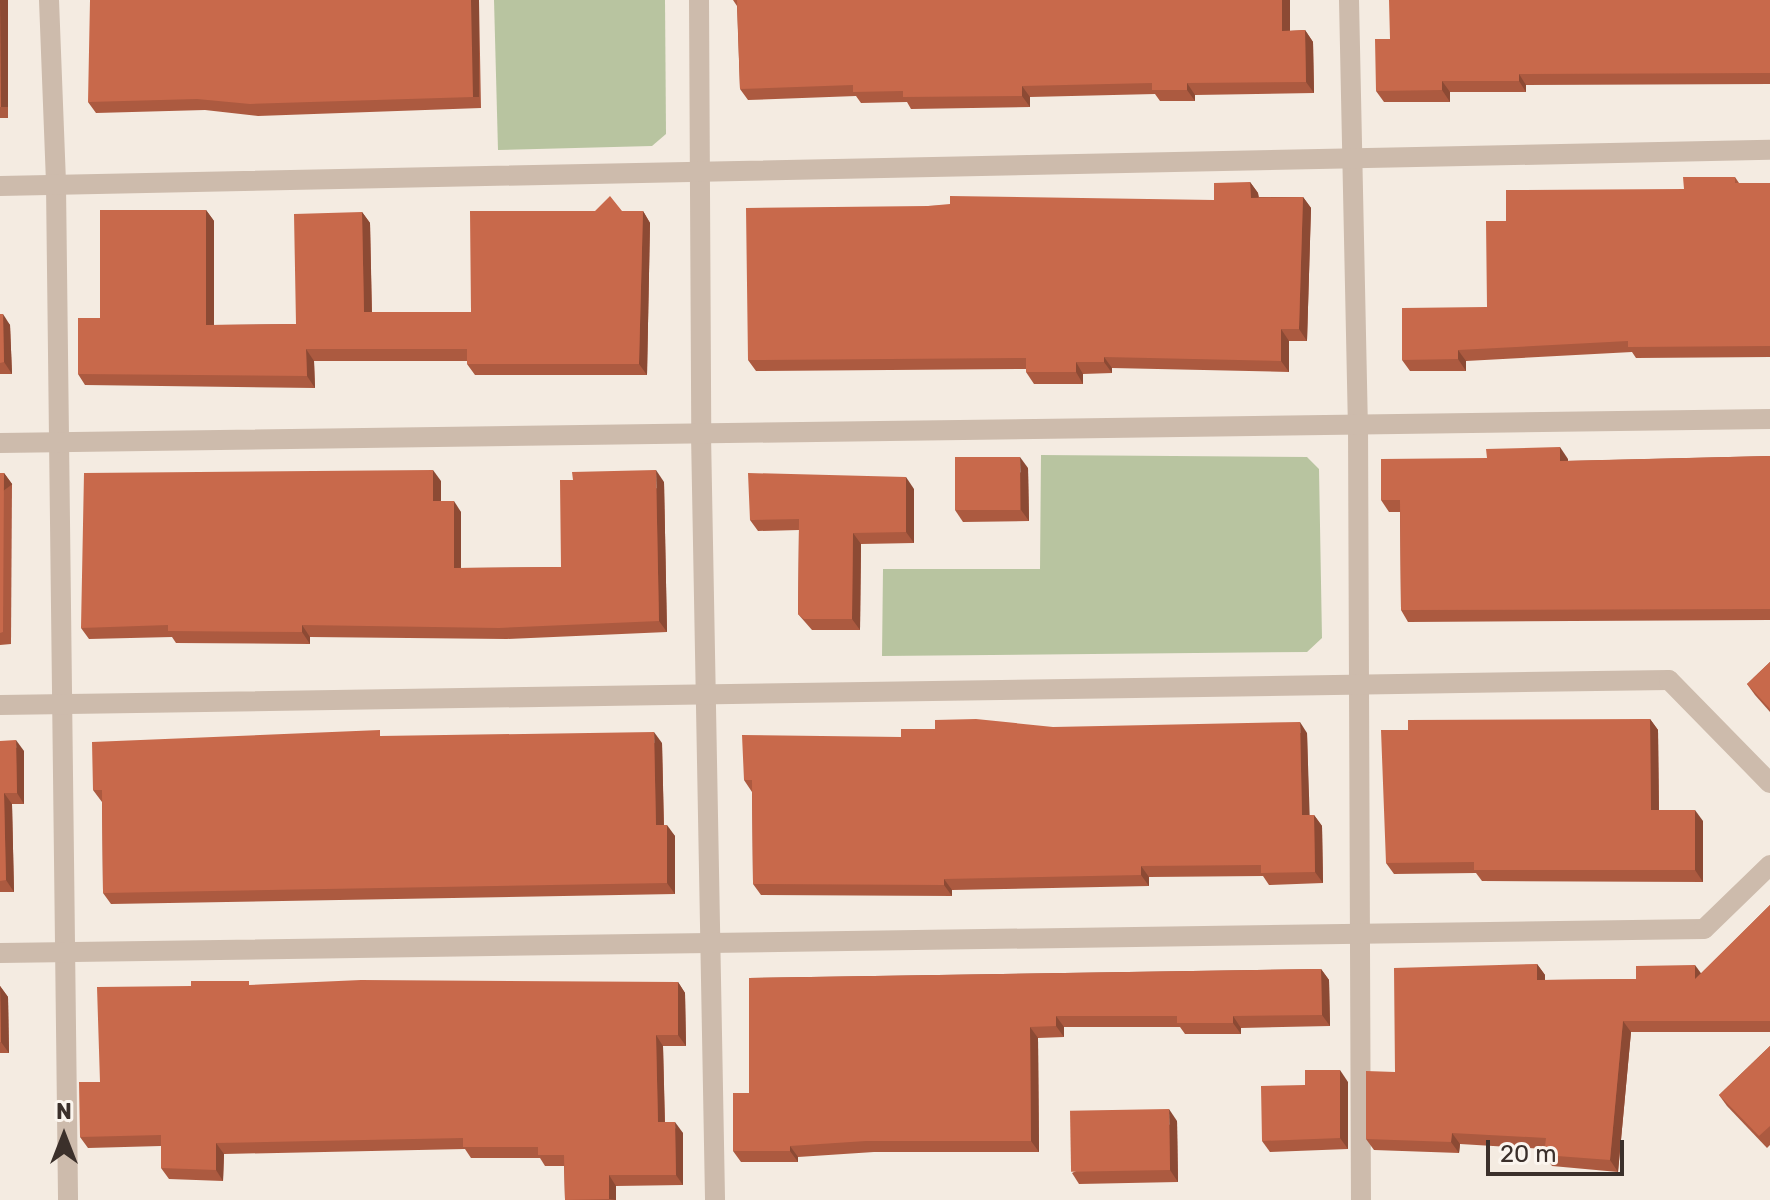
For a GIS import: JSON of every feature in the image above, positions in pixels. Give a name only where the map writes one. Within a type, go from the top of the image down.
[{"type":"street","points":[[49,0],[56,185],[56,442],[68,1200]]},
{"type":"street","points":[[699,0],[701,434],[715,1200]]},
{"type":"street","points":[[1349,0],[1358,425],[1361,1200]]},
{"type":"street","points":[[0,186],[1770,150]]},
{"type":"street","points":[[0,443],[1770,419]]},
{"type":"street","points":[[0,705],[1669,680],[1770,783]]},
{"type":"street","points":[[0,953],[1704,929],[1770,865]]},
{"type":"green space","points":[[494,0],[665,0],[666,134],[652,146],[498,150]]},
{"type":"green space","points":[[1041,455],[1307,457],[1319,469],[1322,638],[1307,652],[882,656],[883,569],[1040,569]]},
{"type":"building","points":[[0,0],[1,107],[0,107]]},
{"type":"building","points":[[90,0],[471,0],[473,97],[250,104],[197,99],[88,102]]},
{"type":"building","points":[[737,0],[1282,0],[1282,31],[1305,30],[1306,82],[1187,83],[1187,90],[1152,90],[1152,83],[1022,86],[1022,96],[903,97],[903,91],[853,92],[853,85],[740,89]]},
{"type":"building","points":[[1389,0],[1770,0],[1770,73],[1519,74],[1519,81],[1442,81],[1442,90],[1376,91],[1375,39],[1390,39]]},
{"type":"building","points":[[1683,177],[1735,177],[1735,183],[1770,183],[1770,346],[1628,347],[1628,341],[1458,350],[1458,359],[1402,360],[1402,308],[1487,307],[1486,221],[1506,221],[1506,190],[1684,189]]},
{"type":"building","points":[[1250,182],[1251,198],[1303,197],[1299,329],[1281,329],[1281,361],[1104,357],[1104,362],[1076,362],[1076,372],[1026,372],[1026,358],[748,360],[746,208],[928,206],[950,204],[950,196],[1214,200],[1214,183]]},
{"type":"building","points":[[610,196],[622,211],[643,211],[639,364],[467,364],[467,349],[306,349],[307,376],[78,374],[78,318],[100,318],[100,210],[206,210],[206,325],[296,324],[294,214],[362,212],[364,312],[471,312],[470,211],[595,211]]},
{"type":"building","points":[[0,314],[3,314],[4,362],[0,363]]},
{"type":"building","points":[[1560,447],[1560,461],[1770,456],[1770,609],[1401,610],[1400,500],[1381,500],[1381,459],[1487,458],[1486,449]]},
{"type":"building","points":[[955,457],[1020,457],[1020,510],[955,510]]},
{"type":"building","points":[[433,470],[433,501],[454,501],[454,568],[561,567],[560,480],[573,480],[572,472],[656,470],[659,621],[499,628],[302,625],[302,632],[168,631],[168,625],[81,628],[84,473]]},
{"type":"building","points":[[0,473],[4,473],[3,632],[0,633]]},
{"type":"building","points":[[748,473],[906,477],[906,532],[853,533],[852,619],[804,619],[798,614],[799,519],[750,520]]},
{"type":"building","points":[[1770,662],[1770,709],[1747,684]]},
{"type":"building","points":[[976,719],[1053,727],[1300,722],[1302,815],[1314,815],[1315,872],[1261,873],[1261,865],[1141,866],[1141,875],[944,879],[944,885],[753,884],[752,780],[744,780],[742,735],[901,737],[901,729],[935,729],[935,720]]},
{"type":"building","points":[[1650,719],[1651,810],[1695,810],[1695,870],[1474,870],[1474,862],[1386,863],[1381,730],[1408,730],[1408,720]]},
{"type":"building","points":[[380,730],[380,736],[654,732],[656,825],[667,825],[667,883],[103,893],[102,790],[93,790],[92,742]]},
{"type":"building","points":[[16,740],[17,793],[4,793],[6,880],[0,881],[0,741]]},
{"type":"building","points":[[1770,905],[1770,1021],[1623,1021],[1610,1160],[1544,1155],[1546,1138],[1452,1133],[1451,1142],[1366,1139],[1366,1071],[1395,1072],[1394,968],[1537,964],[1537,980],[1636,979],[1636,966],[1695,965],[1695,979]]},
{"type":"building","points":[[1321,969],[1322,1015],[1233,1016],[1233,1023],[1177,1023],[1177,1016],[1056,1016],[1056,1026],[1030,1027],[1031,1141],[866,1141],[790,1146],[790,1151],[733,1151],[733,1093],[749,1093],[749,978]]},
{"type":"building","points":[[361,980],[678,982],[678,1035],[656,1035],[658,1122],[675,1122],[676,1175],[609,1175],[609,1199],[565,1200],[564,1155],[538,1155],[538,1147],[463,1147],[463,1138],[216,1143],[216,1170],[161,1168],[161,1135],[80,1137],[79,1082],[100,1082],[97,987],[191,986],[191,981],[249,981],[249,985]]},
{"type":"building","points":[[1770,1046],[1770,1126],[1759,1136],[1719,1095]]},
{"type":"building","points":[[1305,1070],[1340,1070],[1340,1138],[1262,1141],[1261,1086],[1305,1085]]},
{"type":"building","points":[[1169,1109],[1170,1170],[1071,1172],[1070,1111]]}]
